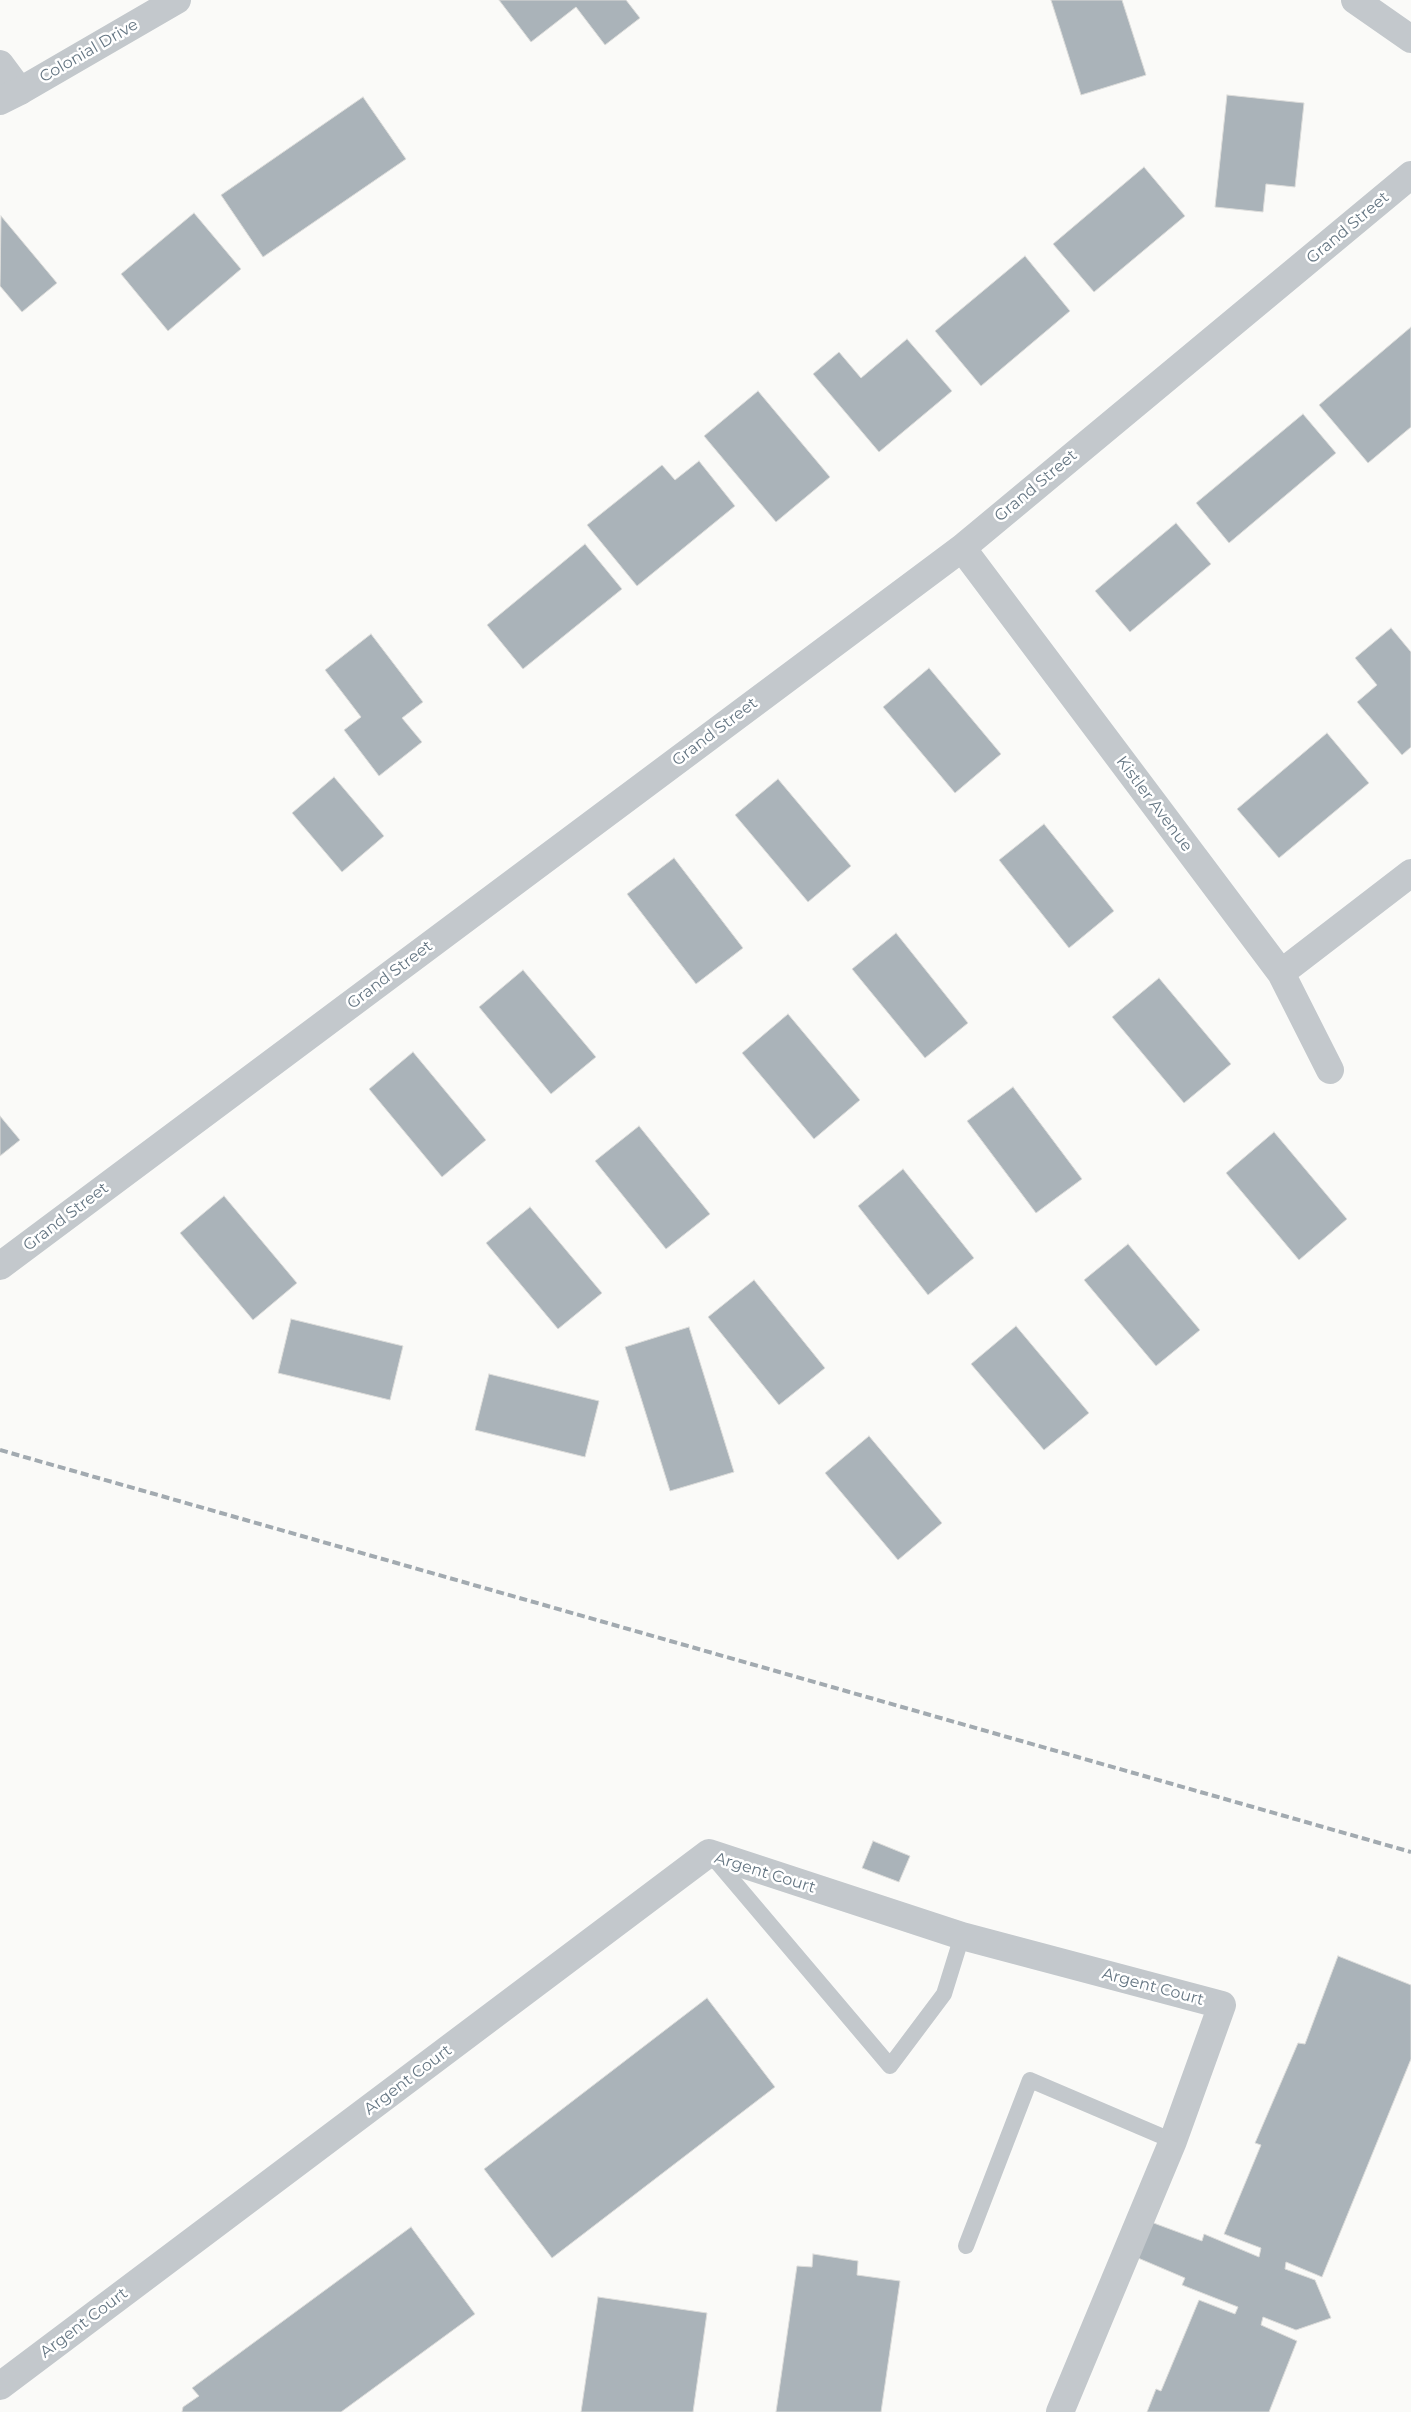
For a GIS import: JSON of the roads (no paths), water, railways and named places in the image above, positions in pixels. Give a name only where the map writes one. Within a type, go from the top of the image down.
[{"type":"street","name":"Colonial Drive","points":[[10,96],[177,0]]},
{"type":"street","points":[[1355,0],[1411,39]]},
{"type":"street","points":[[0,64],[10,96]]},
{"type":"street","name":"Grand Street","points":[[0,1266],[962,548],[1411,175]]},
{"type":"street","name":"Kistler Avenue","points":[[962,548],[1281,973],[1330,1070]]},
{"type":"street","points":[[1281,973],[1411,874]]},
{"type":"street","name":"Argent Court","points":[[0,2386],[710,1854],[962,1936],[1222,2005],[1173,2141],[1060,2412]]},
{"type":"lane","points":[[710,1854],[890,2066],[944,1994],[962,1936]]},
{"type":"lane","points":[[966,2246],[1030,2080],[1173,2141]]},
{"type":"railway","points":[[0,1450],[1411,1852]]}]
